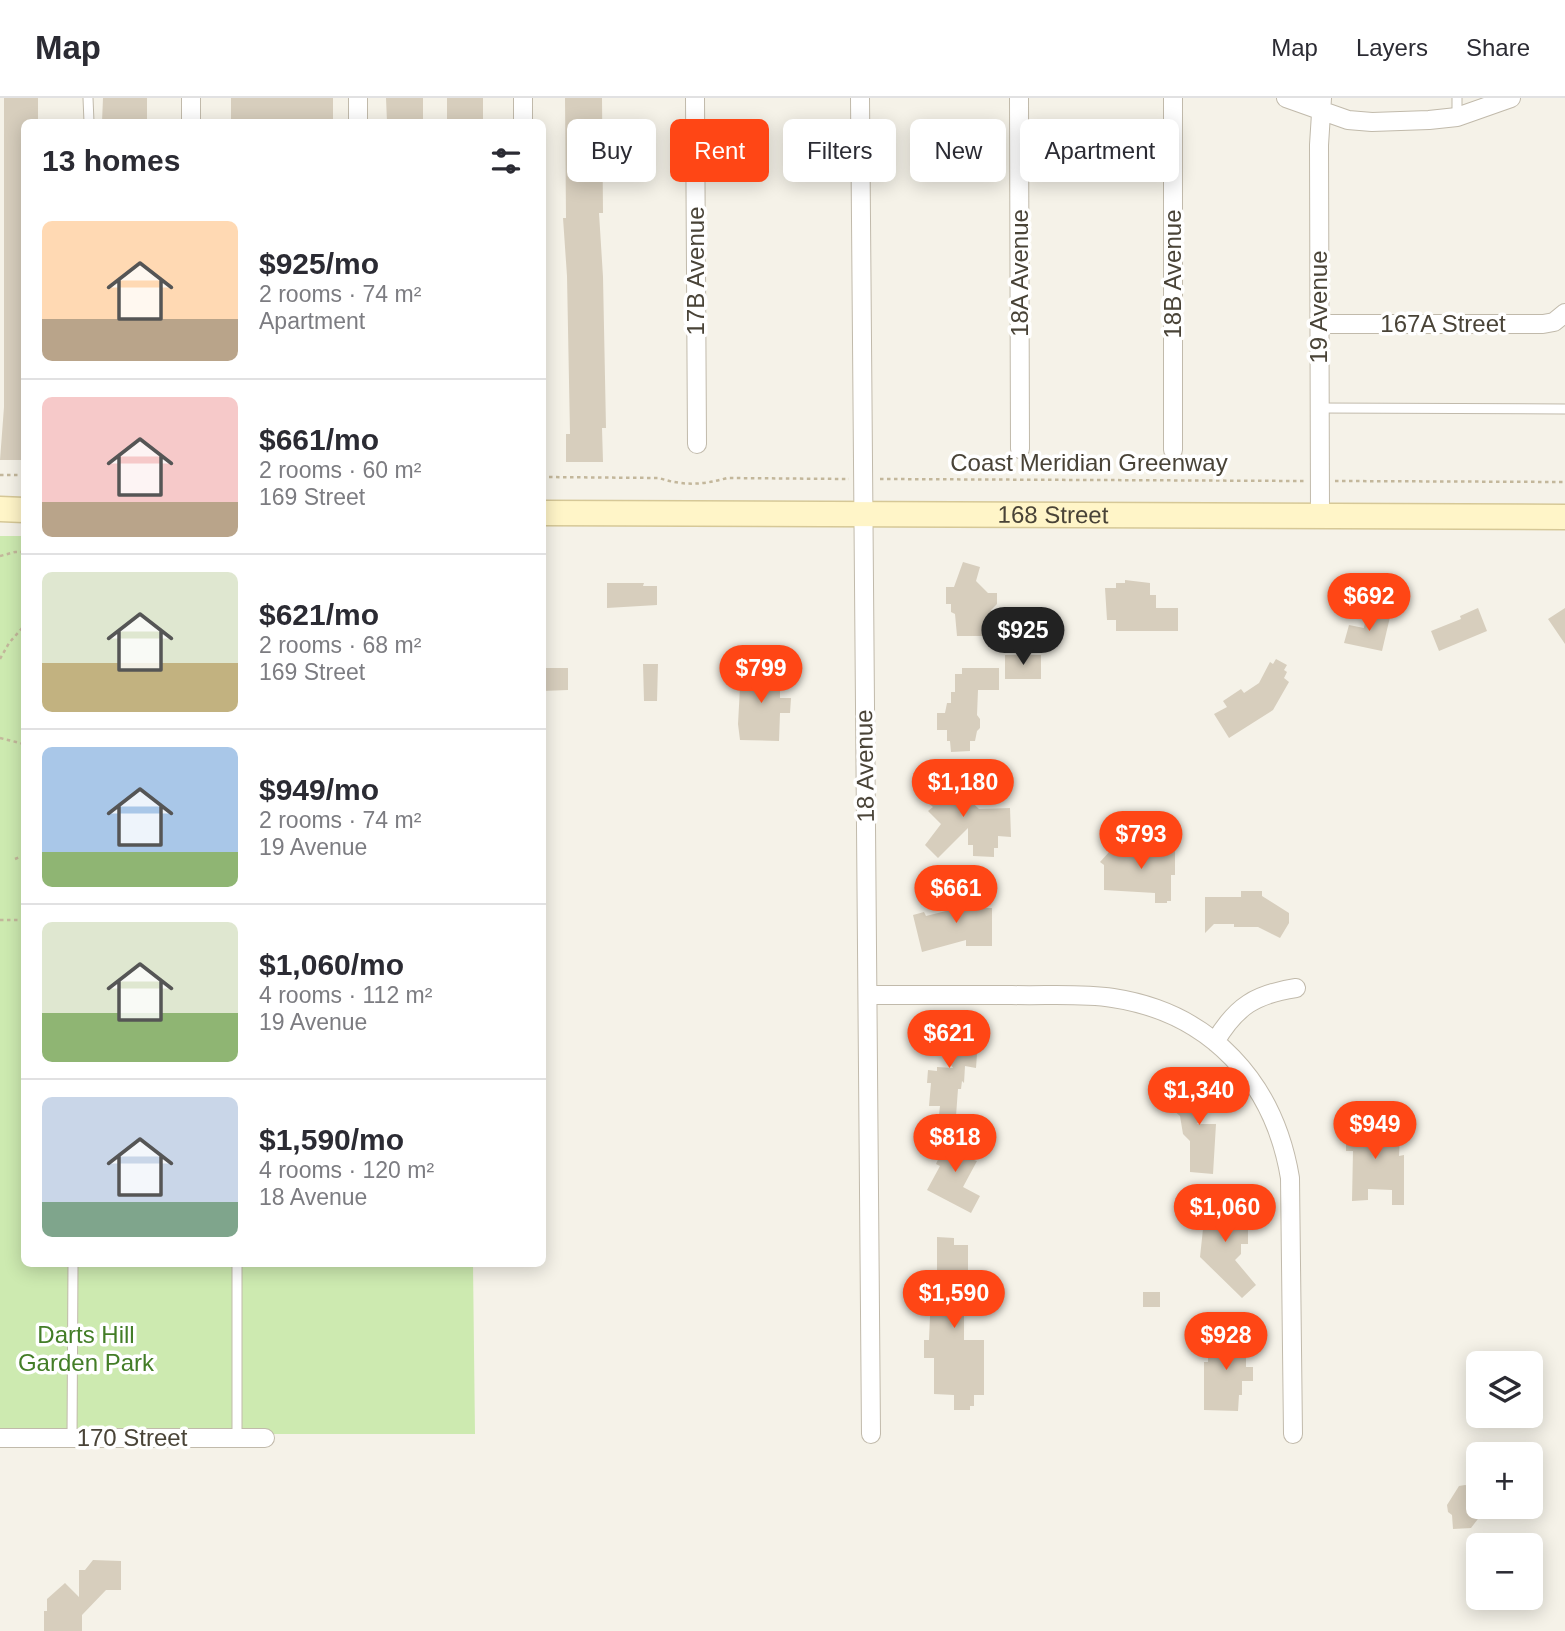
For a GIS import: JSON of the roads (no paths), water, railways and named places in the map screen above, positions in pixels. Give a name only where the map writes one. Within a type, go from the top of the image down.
[{"type":"main road","points":[[0,509],[21,510]]},
{"type":"main road","name":"168 Street","points":[[546,513],[1565,517]]},
{"type":"street","points":[[191,98],[191,119]]},
{"type":"street","points":[[358,98],[358,119]]},
{"type":"street","points":[[523,98],[523,119]]},
{"type":"street","name":"17B Avenue","points":[[695,98],[697,444]]},
{"type":"street","name":"18 Avenue","points":[[860,98],[871,1434]]},
{"type":"street","name":"18A Avenue","points":[[1019,98],[1020,449]]},
{"type":"street","name":"18B Avenue","points":[[1173,98],[1173,450]]},
{"type":"street","points":[[1286,98],[1321,105],[1348,120],[1372,122],[1457,117],[1511,98]]},
{"type":"street","name":"19 Avenue","points":[[1320,516],[1321,105]]},
{"type":"street","name":"167A Street","points":[[1320,324],[1544,324],[1554,322],[1564,314]]},
{"type":"street","points":[[1215,1042],[1227,1022],[1246,1004],[1270,992],[1296,988]]},
{"type":"street","points":[[868,995],[1110,997],[1155,1008],[1186,1023],[1215,1042],[1248,1074],[1276,1124],[1287,1156],[1292,1201],[1293,1434]]},
{"type":"street","name":"170 Street","points":[[0,1438],[265,1438]]},
{"type":"lane","points":[[88,98],[89,119]]},
{"type":"lane","points":[[1457,98],[1457,117]]},
{"type":"lane","points":[[1320,408],[1565,409]]},
{"type":"lane","points":[[72,1438],[73,1267]]},
{"type":"lane","points":[[237,1267],[237,1438]]},
{"type":"park label","name":"Darts Hill Garden Park","points":[[86,1349]]}]
